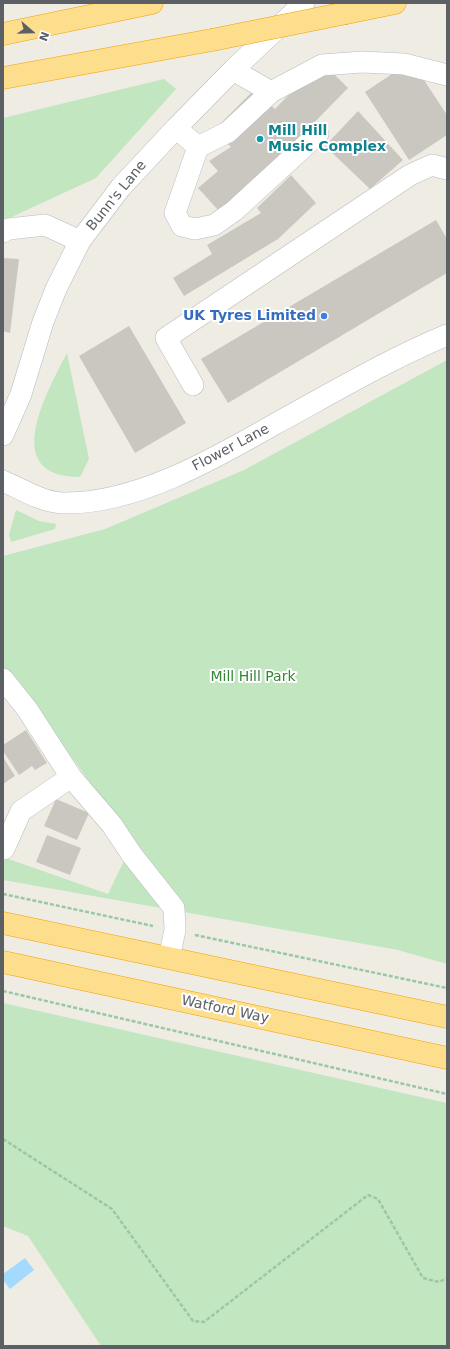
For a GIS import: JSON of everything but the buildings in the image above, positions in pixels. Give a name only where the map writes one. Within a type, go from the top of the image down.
[{"type":"highway","points":[[3,34],[152,3]]},
{"type":"highway","points":[[3,78],[212,40],[395,3]]},
{"type":"highway","points":[[3,923],[447,1018]]},
{"type":"highway","name":"Watford Way","points":[[3,962],[447,1058]]},
{"type":"street","name":"Bunn's Lane","points":[[3,435],[22,394],[43,322],[53,296],[80,241],[121,187],[176,128],[233,70],[304,3]]},
{"type":"street","points":[[318,134],[234,211],[214,225],[195,229],[182,226],[175,213],[198,147],[228,132],[271,92],[322,65],[362,62],[404,64],[447,74]]},
{"type":"street","points":[[233,70],[271,92]]},
{"type":"street","points":[[176,128],[198,147]]},
{"type":"street","points":[[193,385],[166,338],[410,175],[432,165],[447,170]]},
{"type":"street","points":[[3,232],[9,229],[45,225],[80,241]]},
{"type":"street","name":"Flower Lane","points":[[3,481],[38,497],[60,503],[88,502],[136,491],[188,471],[370,371],[421,346],[447,336]]},
{"type":"street","points":[[3,679],[27,709],[71,777],[112,825],[132,855],[174,908],[175,930],[170,958]]},
{"type":"street","points":[[4,849],[21,811],[71,777]]},
{"type":"path","points":[[3,894],[447,988]]},
{"type":"path","points":[[3,991],[447,1094]]},
{"type":"path","points":[[3,1139],[112,1209],[193,1321],[204,1322],[368,1195],[378,1199],[423,1278],[440,1282],[447,1278]]},
{"type":"green space","points":[[164,79],[176,89],[96,178],[3,221],[3,118]]},
{"type":"green space","points":[[67,353],[89,459],[80,477],[56,473],[41,464],[35,449],[35,431],[40,411],[48,390]]},
{"type":"green space","name":"Mill Hill Park","points":[[447,360],[447,964],[398,950],[3,880],[3,857],[108,894],[133,842],[26,694],[3,667],[3,556],[105,529],[244,470]]},
{"type":"green space","points":[[16,510],[39,521],[56,524],[55,529],[11,542],[9,534]]},
{"type":"green space","points":[[3,1003],[447,1103],[447,1346],[101,1346],[28,1236],[3,1226]]},
{"type":"water","points":[[25,1258],[34,1270],[10,1289],[3,1280],[3,1274]]},
{"type":"place","name":"Mill Hill Music Complex","points":[[260,139]]},
{"type":"place","name":"UK Tyres Limited","points":[[324,316]]}]
